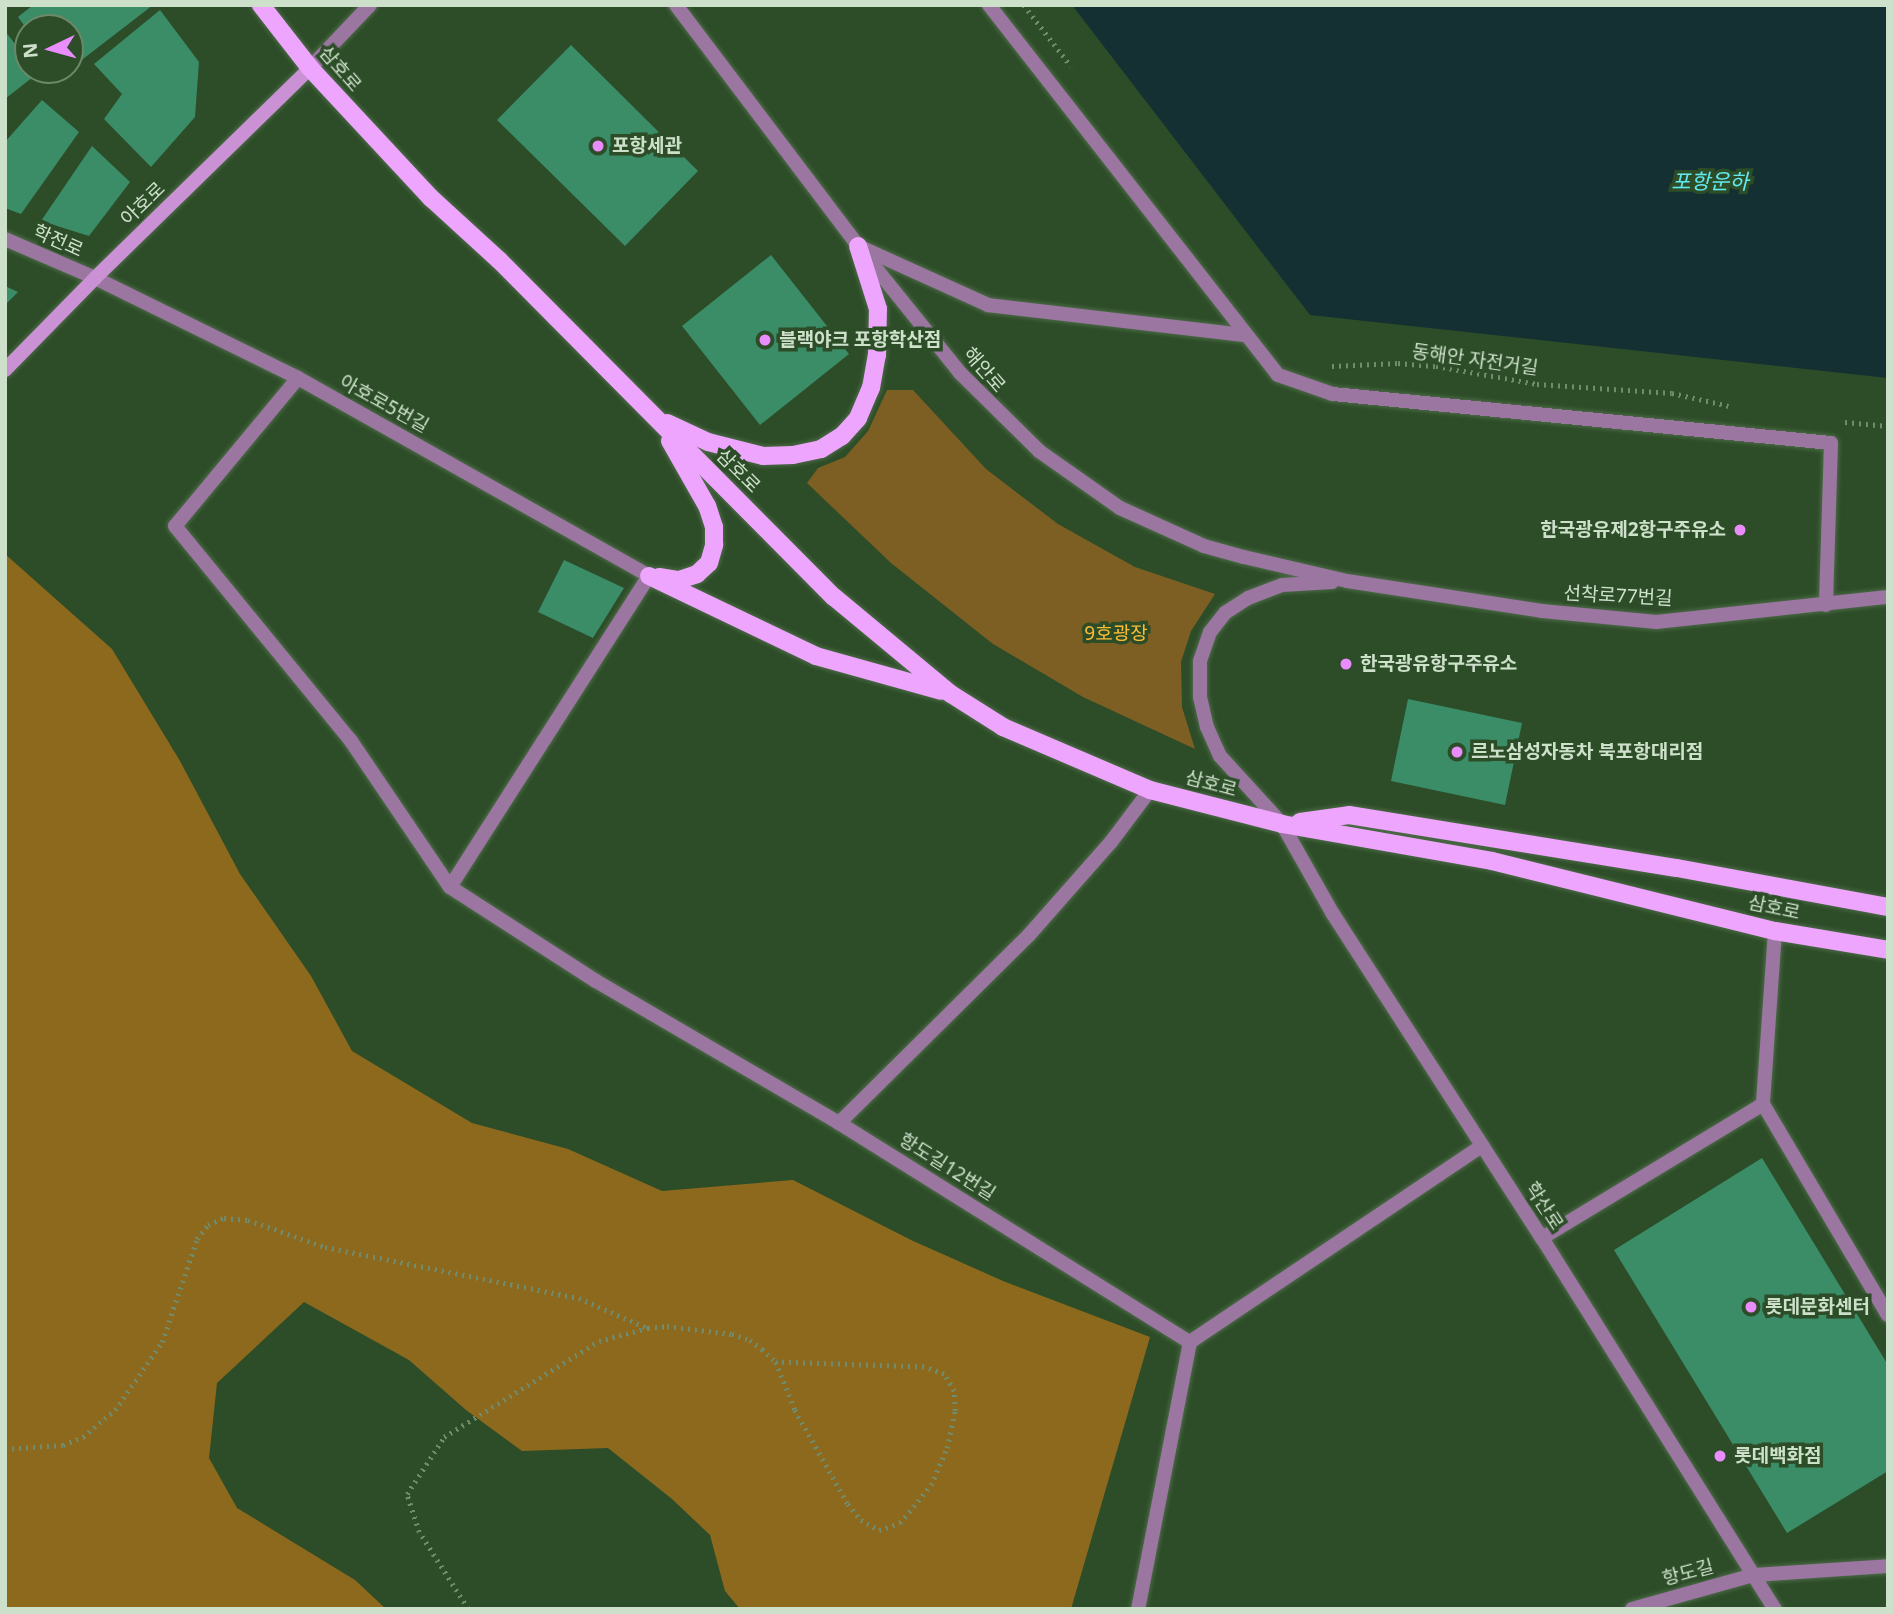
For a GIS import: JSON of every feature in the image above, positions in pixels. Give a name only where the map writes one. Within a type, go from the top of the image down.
[{"type":"main road","name":"삼호로","points":[[261,5],[310,68],[431,198],[499,260],[834,597],[951,694],[1014,732],[1150,790],[1282,824],[1492,861],[1775,931],[1888,950]]},
{"type":"main road","name":"아호로","points":[[5,370],[94,278],[310,68]]},
{"type":"main road","points":[[655,417],[708,442],[763,456],[793,455],[821,449],[842,436],[858,418],[872,388],[877,355],[878,309],[859,246]]},
{"type":"main road","points":[[649,576],[679,580],[697,574],[709,563],[715,545],[714,527],[707,506],[655,417]]},
{"type":"main road","points":[[649,576],[816,656],[951,694]]},
{"type":"main road","name":"삼호로","points":[[1282,824],[1349,815],[1677,868],[1888,907]]},
{"type":"street","points":[[310,68],[370,5]]},
{"type":"street","name":"해안로","points":[[676,5],[859,246],[960,373],[998,414],[1039,451],[1119,508],[1204,545],[1347,581]]},
{"type":"street","points":[[989,5],[1278,375],[1333,394],[1831,443],[1826,605]]},
{"type":"street","name":"학전로","points":[[5,239],[94,278]]},
{"type":"street","points":[[859,246],[988,306],[1245,335]]},
{"type":"street","name":"아호로5번길","points":[[94,278],[298,378],[649,576]]},
{"type":"street","points":[[298,378],[174,526],[351,741],[450,887],[649,576]]},
{"type":"street","name":"선착로77번길","points":[[1347,581],[1542,611],[1657,622],[1888,597]]},
{"type":"street","name":"학산로","points":[[1347,581],[1282,585],[1248,598],[1225,613],[1210,632],[1200,661],[1200,696],[1207,727],[1220,756],[1282,824],[1333,914],[1542,1238],[1775,1609]]},
{"type":"street","points":[[839,1123],[1029,935],[1094,863],[1150,790]]},
{"type":"street","name":"항도길12번길","points":[[450,887],[596,981],[839,1123],[1190,1342]]},
{"type":"street","points":[[1775,931],[1763,1104],[1888,1315]]},
{"type":"street","points":[[1542,1238],[1763,1104]]},
{"type":"street","points":[[1138,1609],[1190,1342],[1482,1146]]},
{"type":"street","name":"항도길","points":[[1632,1609],[1754,1575],[1888,1566]]},
{"type":"path","points":[[1024,5],[1061,50],[1076,74]]},
{"type":"path","name":"동해안 자전거길","points":[[1323,366],[1398,363],[1436,366],[1537,384],[1672,393],[1736,408]]},
{"type":"path","points":[[1835,421],[1888,426]]},
{"type":"path","points":[[5,1449],[63,1445],[83,1437],[115,1409],[162,1342],[197,1239],[208,1225],[224,1218],[248,1220],[325,1247],[579,1298],[648,1328]]},
{"type":"path","points":[[468,1609],[419,1532],[407,1494],[444,1437],[599,1341],[648,1328],[667,1326],[732,1334],[750,1340],[776,1362],[795,1410],[848,1504],[861,1520],[879,1531],[900,1523],[931,1485],[947,1448],[955,1411],[954,1391],[944,1374],[924,1367],[776,1362]]},
{"type":"green space","name":"9호광장","points":[[887,390],[913,390],[986,469],[1058,524],[1135,567],[1215,594],[1191,631],[1181,662],[1182,707],[1195,749],[1083,697],[993,644],[891,563],[807,483],[818,468],[845,457],[868,431]]},
{"type":"shaded area","points":[[5,554],[112,649],[180,761],[240,874],[311,976],[352,1051],[472,1123],[568,1149],[662,1191],[793,1180],[911,1240],[1003,1281],[1150,1337],[1071,1609],[740,1609],[725,1591],[710,1535],[672,1499],[608,1448],[522,1451],[466,1410],[409,1360],[304,1302],[217,1383],[209,1458],[237,1508],[355,1580],[386,1609],[5,1609]]},
{"type":"water","name":"포항운하","points":[[1072,5],[1888,5],[1888,378],[1310,315]]},
{"type":"building","points":[[33,5],[153,5],[84,58],[84,14],[22,14]]},
{"type":"building","points":[[160,10],[199,62],[195,117],[151,167],[104,119],[122,94],[94,64]]},
{"type":"building","points":[[5,31],[14,43],[14,84],[24,84],[5,99]]},
{"type":"building","name":"포항세관","points":[[571,45],[698,171],[625,246],[497,120]]},
{"type":"building","points":[[42,100],[79,132],[21,214],[5,208],[5,142]]},
{"type":"building","points":[[92,146],[130,182],[89,236],[41,221]]},
{"type":"building","name":"블랙야크 포항학산점","points":[[771,255],[849,354],[760,425],[682,326]]},
{"type":"building","points":[[5,286],[18,292],[5,305]]},
{"type":"building","points":[[564,560],[624,588],[593,638],[538,612]]},
{"type":"building","name":"르노삼성자동차 북포항대리점","points":[[1408,699],[1522,723],[1505,805],[1391,781]]},
{"type":"building","name":"롯데문화센터","points":[[1762,1158],[1888,1365],[1888,1471],[1787,1533],[1614,1250]]},
{"type":"place","name":"포항세관","points":[[598,146]]},
{"type":"place","name":"블랙야크 포항학산점","points":[[765,340]]},
{"type":"place","name":"한국광유제2항구주유소","points":[[1740,530]]},
{"type":"place","name":"한국광유항구주유소","points":[[1346,664]]},
{"type":"place","name":"르노삼성자동차 북포항대리점","points":[[1457,752]]},
{"type":"place","name":"롯데문화센터","points":[[1751,1307]]},
{"type":"place","name":"롯데백화점","points":[[1720,1456]]}]
